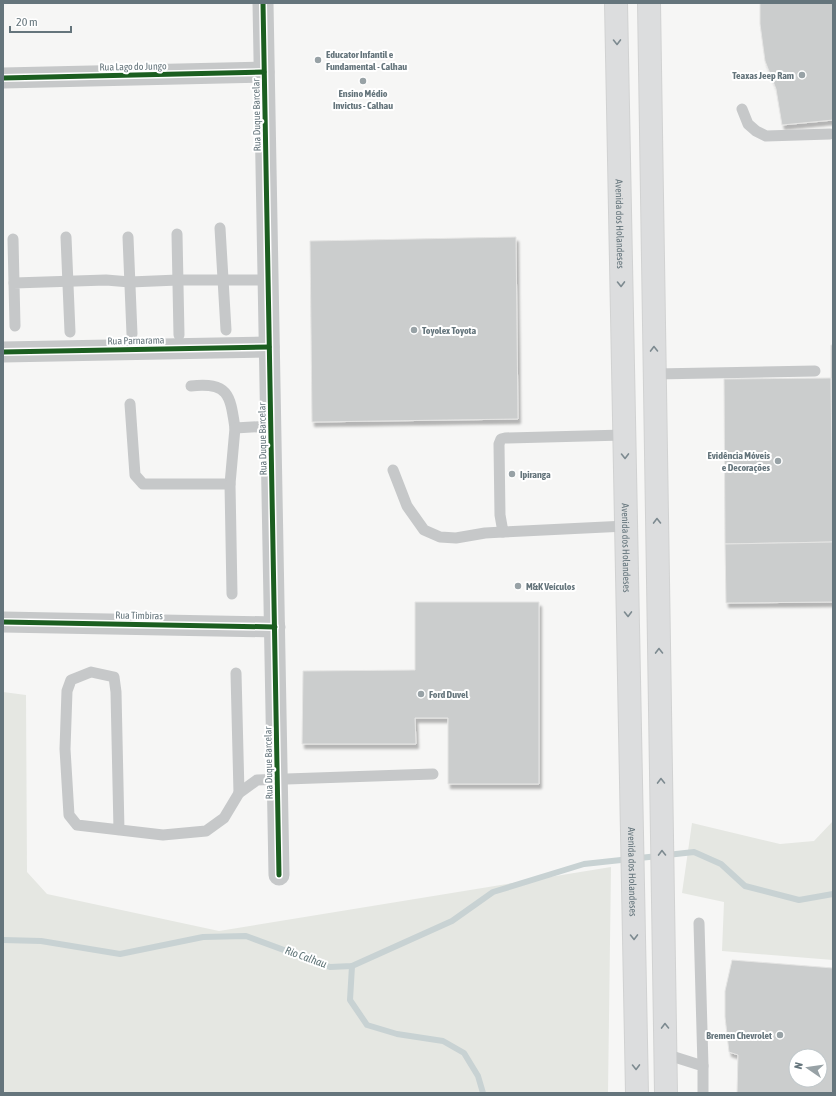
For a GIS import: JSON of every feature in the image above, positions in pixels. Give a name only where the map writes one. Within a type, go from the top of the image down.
[{"type":"main road","name":"Avenida dos Holandeses","points":[[616,3],[637,1093]]},
{"type":"main road","points":[[649,3],[666,1093]]},
{"type":"street","name":"Rua Duque Barcelar","points":[[262,3],[279,875]]},
{"type":"street","name":"Rua Lago do Jungo","points":[[3,78],[264,72]]},
{"type":"street","name":"Rua Parnarama","points":[[3,352],[269,347]]},
{"type":"street","name":"Rua Timbiras","points":[[3,622],[275,627]]},
{"type":"lane","points":[[742,109],[748,124],[756,131],[766,136],[830,134]]},
{"type":"lane","points":[[220,228],[226,330]]},
{"type":"lane","points":[[177,234],[179,335]]},
{"type":"lane","points":[[66,237],[70,332]]},
{"type":"lane","points":[[128,237],[132,334]]},
{"type":"lane","points":[[13,239],[15,326]]},
{"type":"lane","points":[[14,283],[68,281],[130,282],[178,280],[268,280]]},
{"type":"lane","points":[[655,374],[815,371]]},
{"type":"lane","points":[[191,386],[205,384],[217,386],[226,392],[231,403],[235,428],[230,484],[232,594]]},
{"type":"lane","points":[[130,404],[135,475],[143,484],[230,484]]},
{"type":"lane","points":[[235,428],[271,426]]},
{"type":"lane","points":[[503,532],[499,507],[498,444],[501,439],[624,435]]},
{"type":"lane","points":[[393,470],[407,506],[424,530],[440,537],[456,538],[485,533],[626,526]]},
{"type":"lane","points":[[119,830],[116,692],[114,677],[91,672],[71,680],[67,692],[65,749],[69,815],[78,824],[119,830],[163,835],[206,831],[224,818],[239,793],[257,780],[277,778],[433,774]]},
{"type":"lane","points":[[236,673],[239,793]]},
{"type":"lane","points":[[699,923],[703,1093]]},
{"type":"lane","points":[[665,1054],[703,1066]]},
{"type":"shaded area","points":[[3,692],[26,695],[27,872],[47,894],[219,931],[611,867],[608,1093],[3,1093]]},
{"type":"shaded area","points":[[833,821],[833,960],[722,951],[724,902],[682,893],[692,823],[780,844],[814,841]]},
{"type":"building","name":"Teaxas Jeep Ram","points":[[760,3],[833,3],[833,120],[782,125],[776,89],[765,61],[760,24]]},
{"type":"building","name":"Toyolex Toyota","points":[[516,237],[518,419],[312,422],[310,241]]},
{"type":"building","points":[[831,345],[833,345],[833,542],[831,378]]},
{"type":"building","name":"Evidência Móveis e Decorações","points":[[831,378],[833,542],[725,544],[724,379]]},
{"type":"building","points":[[833,542],[833,602],[726,603],[725,544]]},
{"type":"building","name":"Ford Duvel","points":[[415,602],[539,602],[539,784],[448,784],[448,718],[415,718],[416,744],[302,744],[303,671],[415,670]]},
{"type":"building","name":"Bremen Chevrolet","points":[[732,960],[833,968],[833,1093],[737,1093],[738,1055],[729,1052],[725,1017],[725,991]]},
{"type":"waterway","points":[[667,855],[694,852],[721,864],[745,886],[799,900],[833,894]]},
{"type":"waterway","name":"Rio Calhau","points":[[3,940],[41,941],[120,954],[203,937],[246,936],[330,967],[352,966],[452,921],[493,892],[584,864],[658,856]]},
{"type":"waterway","points":[[352,966],[350,1000],[367,1025],[397,1034],[443,1041],[464,1053],[478,1076],[483,1093]]},
{"type":"cycle path","points":[[263,3],[279,875]]},
{"type":"cycle path","points":[[3,78],[264,72]]},
{"type":"cycle path","points":[[3,352],[269,347]]},
{"type":"cycle path","points":[[3,622],[275,627]]},
{"type":"place","name":"Educator Infantil e Fundamental - Calhau","points":[[318,60]]},
{"type":"place","name":"Teaxas Jeep Ram","points":[[802,75]]},
{"type":"place","name":"Ensino Médio Invictus - Calhau","points":[[363,81]]},
{"type":"place","name":"Toyolex Toyota","points":[[414,330]]},
{"type":"place","name":"Evidência Móveis e Decorações","points":[[778,461]]},
{"type":"place","name":"Ipiranga","points":[[512,474]]},
{"type":"place","name":"M&K Veículos","points":[[518,586]]},
{"type":"place","name":"Ford Duvel","points":[[421,694]]},
{"type":"place","name":"Bremen Chevrolet","points":[[780,1035]]}]
